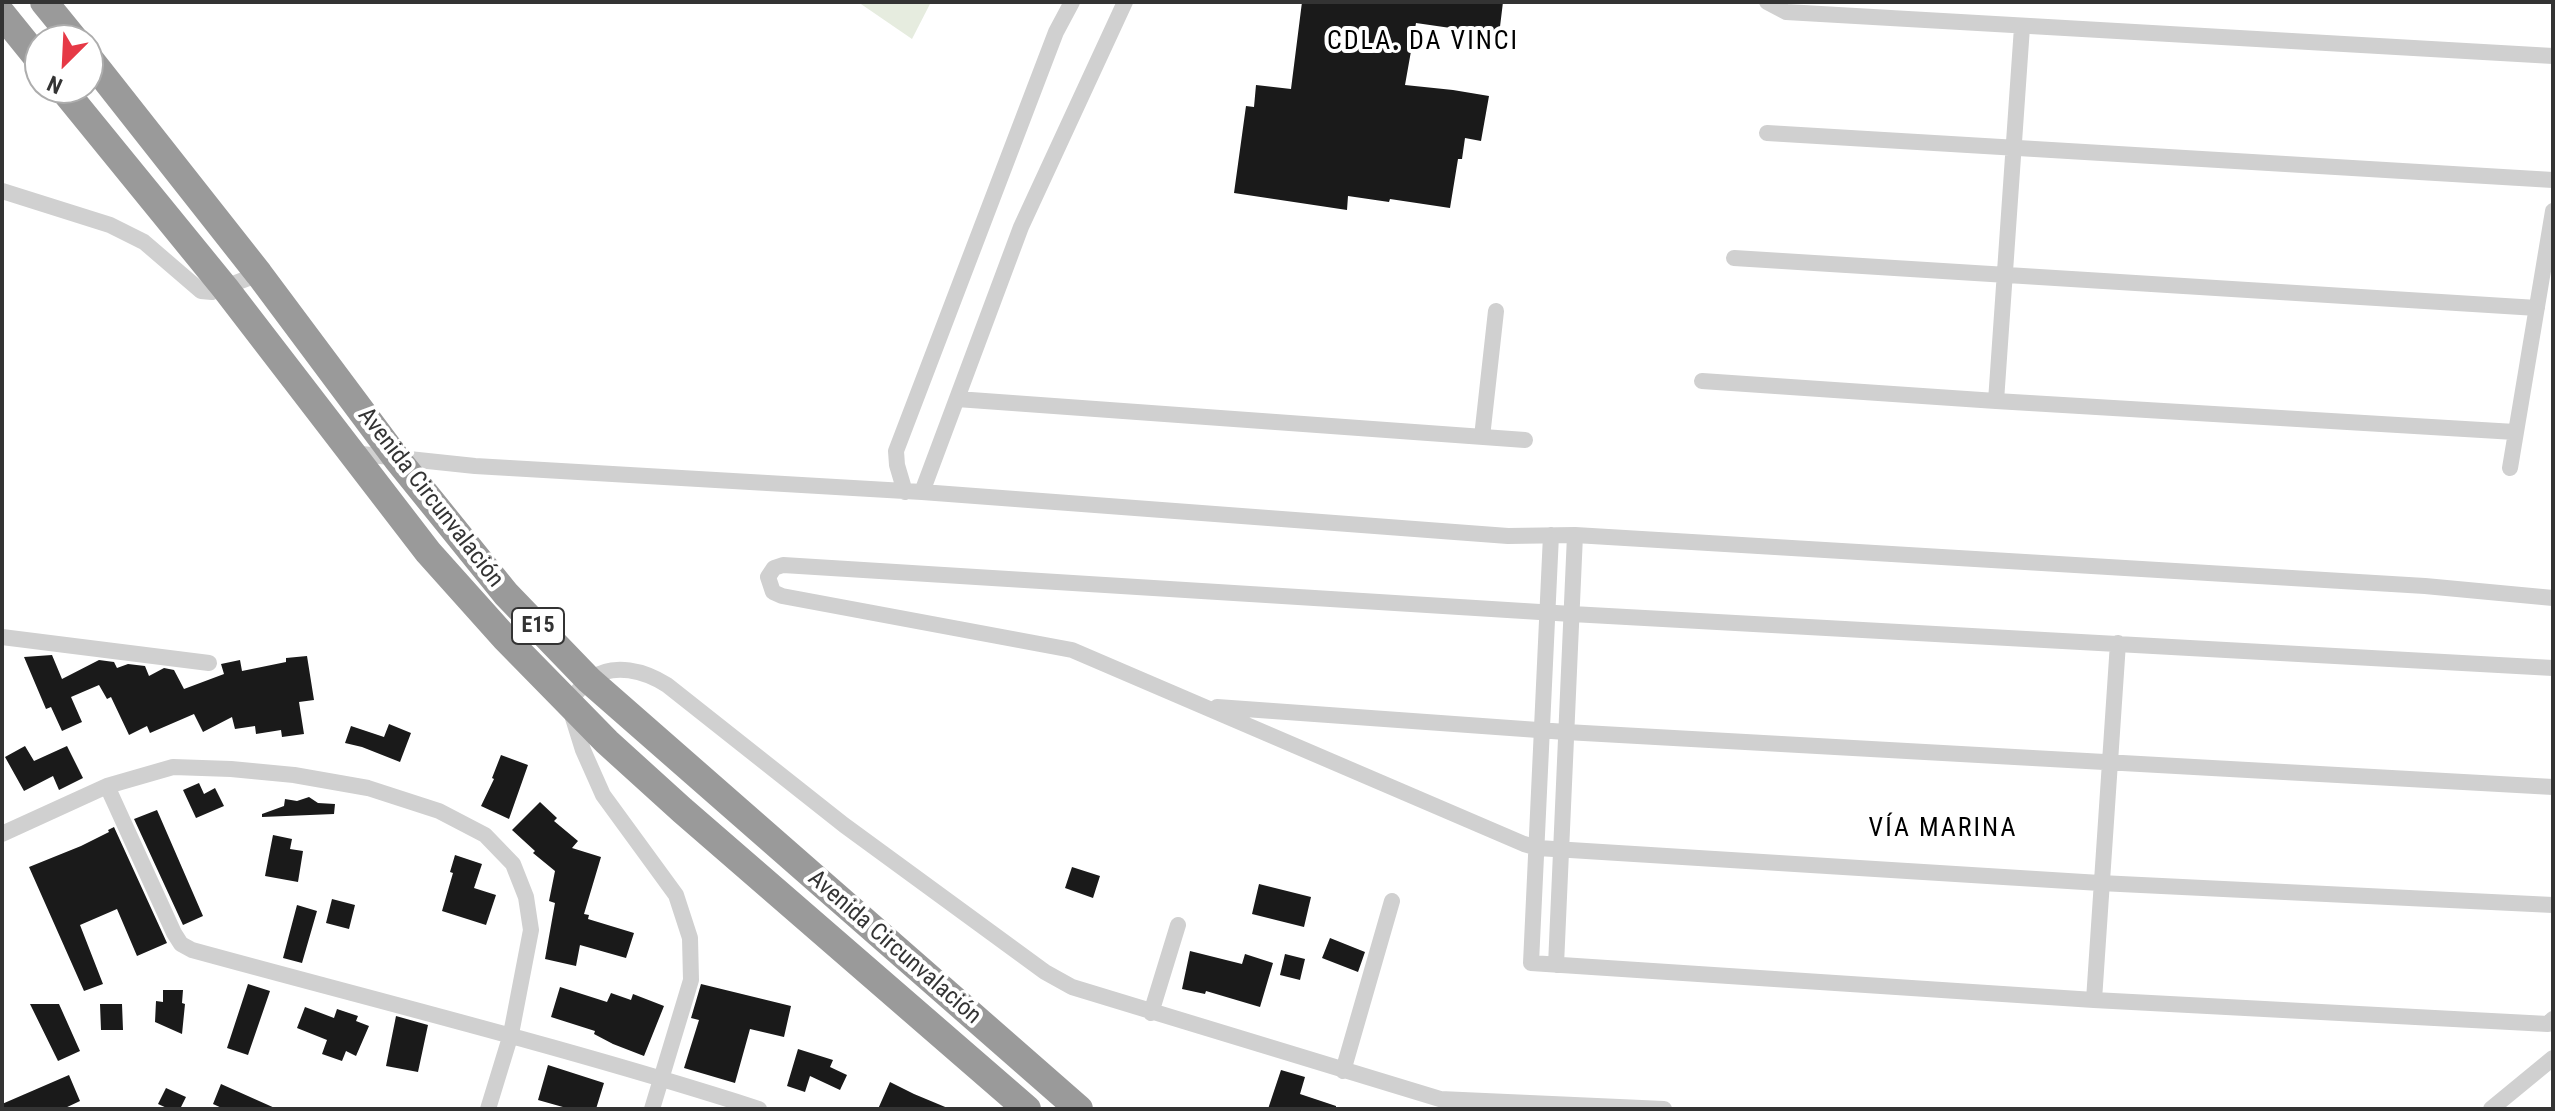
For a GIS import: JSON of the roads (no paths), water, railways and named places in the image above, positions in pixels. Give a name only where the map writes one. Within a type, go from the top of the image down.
[{"type":"highway","points":[[44,2],[62,24]]},
{"type":"highway","points":[[2,14],[24,41]]},
{"type":"highway","name":"Avenida Circunvalación","points":[[104,77],[259,274],[397,459],[506,594],[589,680],[1079,1109]]},
{"type":"highway","name":"Avenida Circunvalación","points":[[75,104],[225,288],[428,552],[505,638],[607,742],[682,810],[1027,1109]]},
{"type":"street","points":[[914,492],[897,465],[896,451],[1056,32],[1072,2]]},
{"type":"street","points":[[914,492],[957,399],[1021,227],[1125,2]]},
{"type":"street","points":[[1767,2],[1786,12],[2553,56]]},
{"type":"street","points":[[1996,401],[2022,27]]},
{"type":"street","points":[[1767,133],[2553,180]]},
{"type":"street","points":[[2,191],[110,225],[144,242],[201,291],[212,292],[259,274]]},
{"type":"street","points":[[2510,468],[2553,211]]},
{"type":"street","points":[[1734,258],[2537,308]]},
{"type":"street","points":[[1482,437],[1496,311]]},
{"type":"street","points":[[1702,381],[2515,432]]},
{"type":"street","points":[[957,399],[1525,440]]},
{"type":"street","points":[[352,453],[475,466],[770,482],[1508,536],[1575,535],[2425,586],[2553,598]]},
{"type":"street","points":[[1551,535],[1531,963],[2094,1000],[2548,1024],[2553,1019]]},
{"type":"street","points":[[1556,965],[1575,535]]},
{"type":"street","points":[[2553,668],[1572,614],[783,565],[774,568],[768,577],[773,592],[782,596],[1072,650],[1538,848],[2100,883],[2553,905]]},
{"type":"street","points":[[2,637],[209,663]]},
{"type":"street","points":[[2094,1000],[2118,643]]},
{"type":"street","points":[[652,1109],[691,980],[690,938],[676,895],[603,795],[583,750],[568,702],[589,680],[610,671],[633,670],[652,676],[705,714],[844,825],[1045,972],[1072,987],[1440,1099],[1664,1109]]},
{"type":"street","points":[[1205,706],[1566,732],[2553,787]]},
{"type":"street","points":[[2,834],[107,786],[173,767],[294,775],[368,788],[439,811],[485,835],[513,864],[526,897],[531,930],[511,1034],[488,1109]]},
{"type":"street","points":[[107,786],[174,933],[181,944],[192,950],[511,1034],[759,1109]]},
{"type":"street","points":[[1343,1071],[1392,901]]},
{"type":"street","points":[[1151,1013],[1178,925]]},
{"type":"street","points":[[2491,1109],[2553,1058]]},
{"type":"district","name":"CDLA. DA VINCI","points":[[1423,42]]},
{"type":"district","name":"VÍA MARINA","points":[[1943,829]]}]
